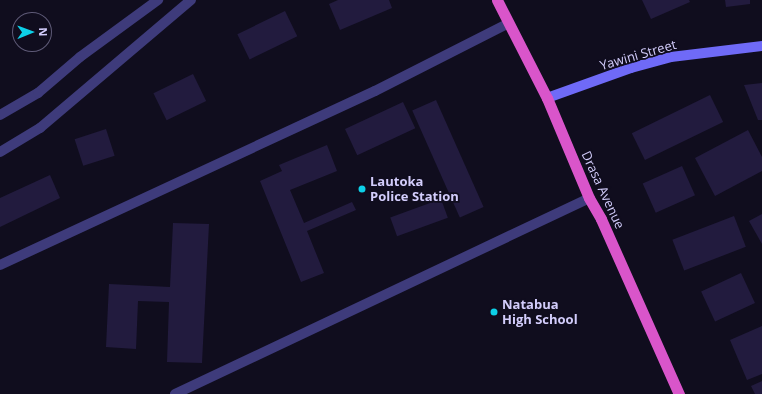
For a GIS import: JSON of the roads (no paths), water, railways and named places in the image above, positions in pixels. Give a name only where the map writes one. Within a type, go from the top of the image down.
[{"type":"highway","name":"Drasa Avenue","points":[[497,0],[547,98],[589,198],[601,219],[679,394]]},
{"type":"main road","name":"Yawini Street","points":[[547,98],[631,68],[671,57],[762,46]]},
{"type":"street","points":[[0,115],[38,93],[80,57],[158,0]]},
{"type":"street","points":[[0,152],[40,128],[191,0]]},
{"type":"street","points":[[0,265],[375,91],[509,23]]},
{"type":"street","points":[[175,394],[589,198]]},
{"type":"place","name":"Lautoka Police Station","points":[[362,189]]},
{"type":"place","name":"Natabua High School","points":[[494,312]]}]
